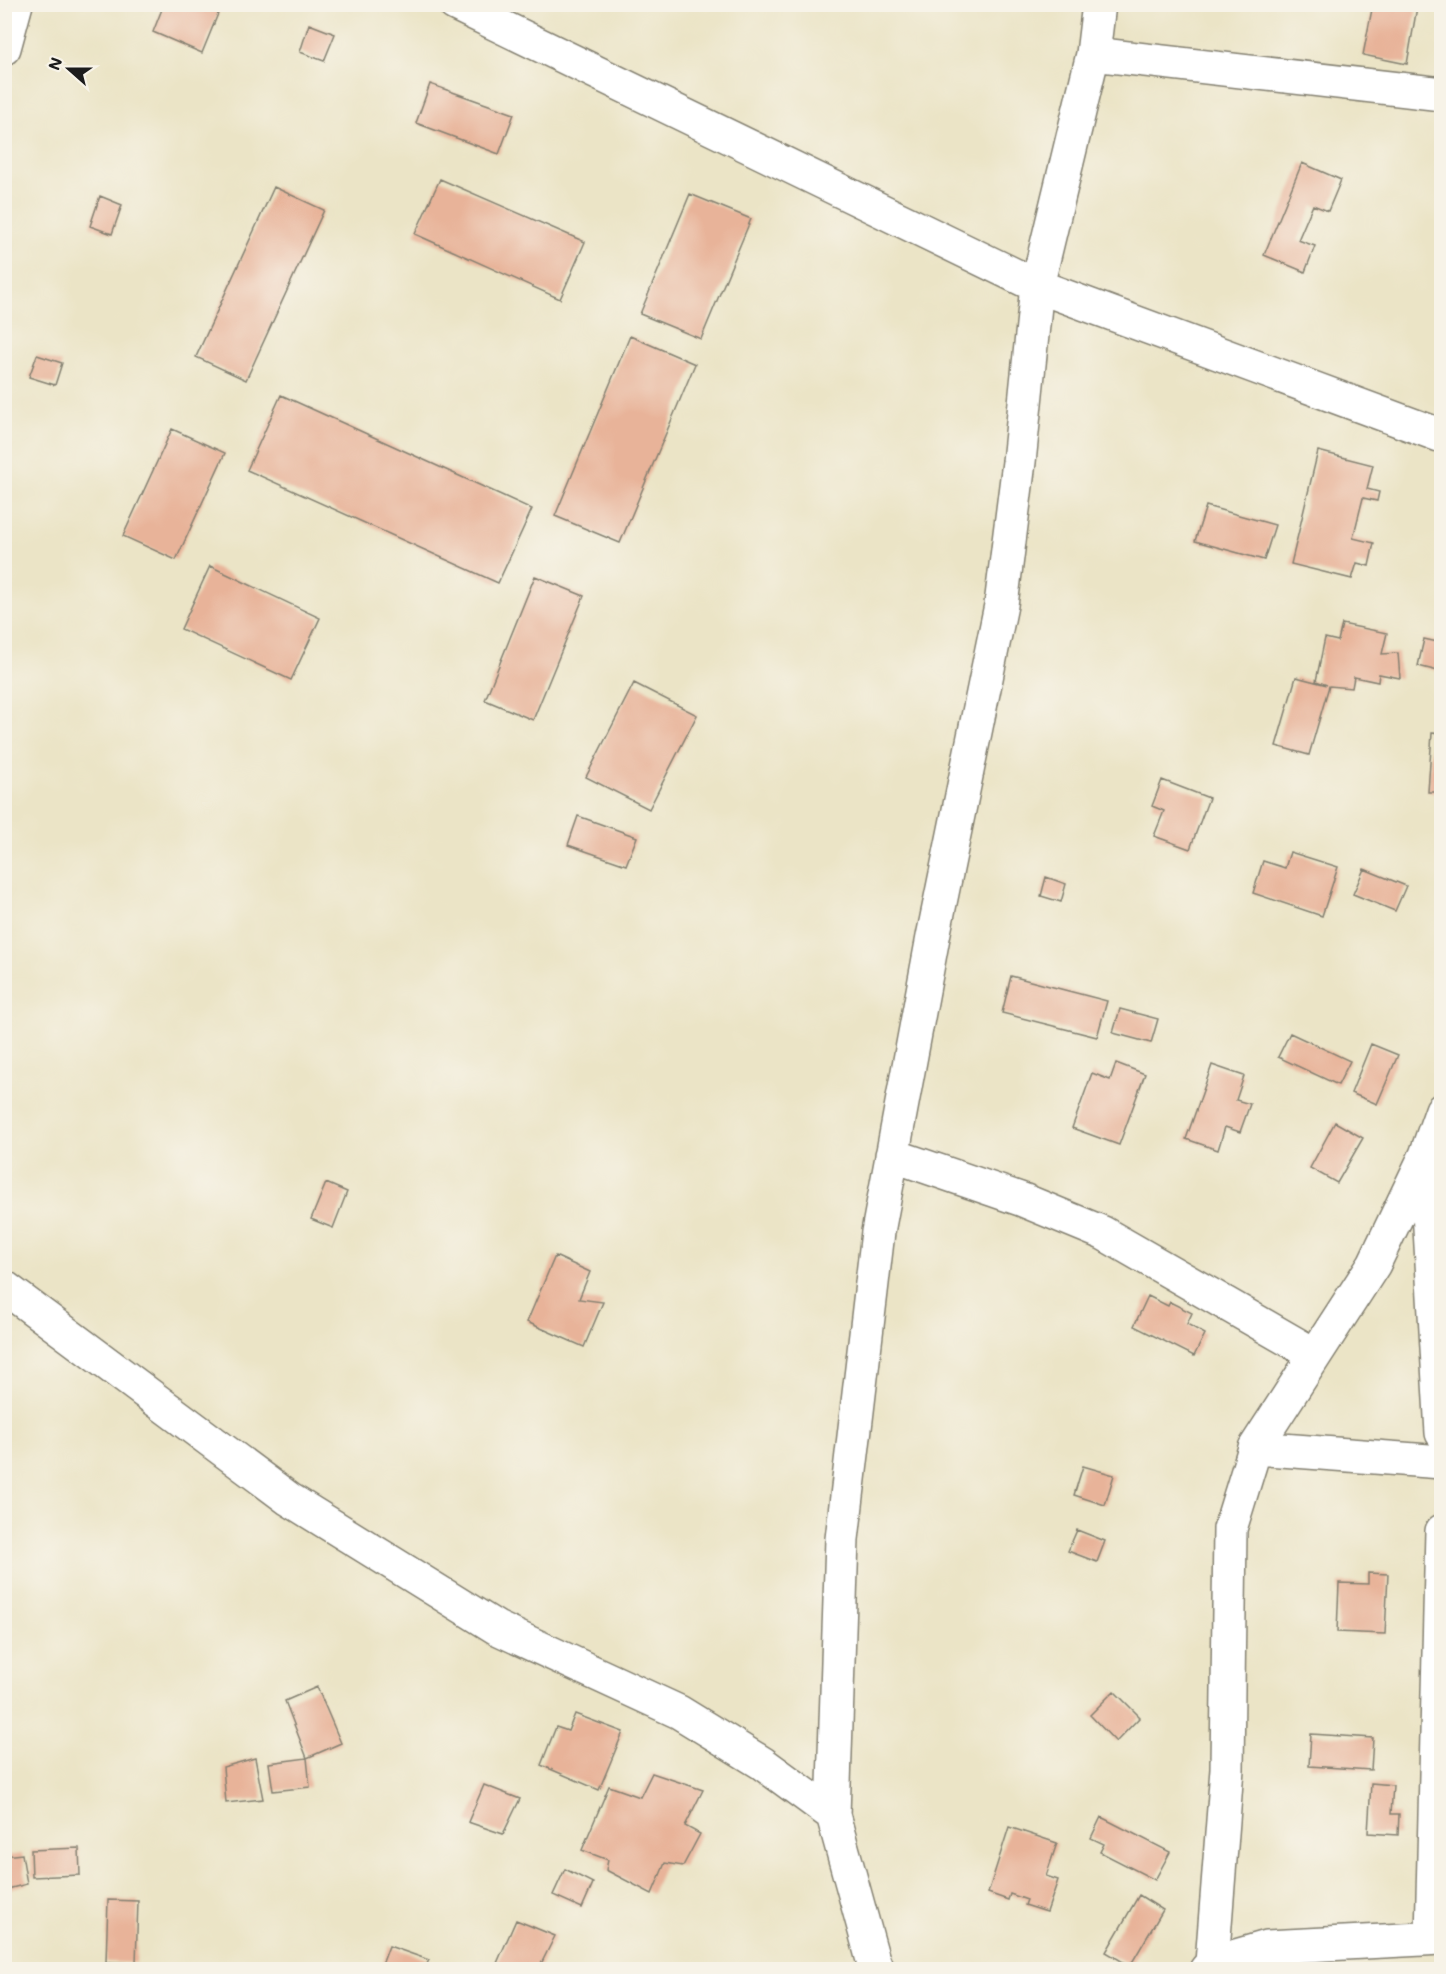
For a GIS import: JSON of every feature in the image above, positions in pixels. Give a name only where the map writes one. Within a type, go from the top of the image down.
[{"type":"street","points":[[4,48],[16,4]]},
{"type":"street","points":[[455,4],[1037,286],[1442,436]]},
{"type":"street","points":[[877,1970],[850,1882],[833,1815],[842,1539],[878,1232],[933,937],[1001,605],[1019,462],[1037,286],[1093,54],[1100,4]]},
{"type":"street","points":[[1093,54],[1442,94]]},
{"type":"street","points":[[1442,1110],[1425,1155],[1374,1264],[1255,1448],[1230,1529],[1227,1769],[1209,1966],[1267,1947],[1345,1957],[1437,1938],[1442,1531]]},
{"type":"street","points":[[892,1155],[1023,1200],[1103,1233],[1315,1355]]},
{"type":"street","points":[[1425,1155],[1442,1433]]},
{"type":"street","points":[[4,1287],[289,1500],[497,1628],[679,1712],[762,1763],[833,1815]]},
{"type":"street","points":[[1255,1448],[1442,1462]]},
{"type":"building","points":[[164,4],[222,4],[202,53],[153,32]]},
{"type":"building","points":[[1373,4],[1405,4],[1417,7],[1407,64],[1363,55]]},
{"type":"building","points":[[309,24],[335,34],[324,61],[300,52]]},
{"type":"building","points":[[430,84],[514,114],[499,154],[416,123]]},
{"type":"building","points":[[1302,163],[1341,180],[1328,211],[1313,205],[1298,240],[1315,246],[1305,272],[1264,255]]},
{"type":"building","points":[[440,179],[585,242],[560,299],[415,234]]},
{"type":"building","points":[[274,187],[324,210],[246,380],[196,357]]},
{"type":"building","points":[[690,194],[751,219],[701,339],[640,314]]},
{"type":"building","points":[[100,196],[122,205],[112,234],[90,226]]},
{"type":"building","points":[[630,336],[695,364],[620,543],[555,516]]},
{"type":"building","points":[[37,355],[62,363],[55,385],[29,377]]},
{"type":"building","points":[[281,395],[532,509],[498,583],[247,470]]},
{"type":"building","points":[[172,429],[225,453],[176,560],[123,536]]},
{"type":"building","points":[[1318,451],[1373,465],[1367,489],[1379,492],[1377,501],[1363,498],[1353,538],[1374,543],[1369,566],[1357,563],[1352,579],[1291,564]]},
{"type":"building","points":[[1206,506],[1275,525],[1264,560],[1195,541]]},
{"type":"building","points":[[210,566],[320,618],[291,680],[181,629]]},
{"type":"building","points":[[535,576],[584,596],[533,720],[485,700]]},
{"type":"building","points":[[1342,624],[1387,633],[1382,654],[1398,653],[1400,678],[1379,674],[1378,682],[1354,677],[1352,688],[1329,686],[1309,755],[1276,746],[1296,677],[1327,685],[1316,681],[1325,638],[1338,641]]},
{"type":"building","points":[[1424,639],[1442,643],[1442,672],[1418,666]]},
{"type":"building","points":[[634,683],[697,715],[649,809],[586,777]]},
{"type":"building","points":[[1432,733],[1442,734],[1442,792],[1428,792]]},
{"type":"building","points":[[1162,780],[1209,798],[1190,849],[1154,836],[1164,811],[1152,806]]},
{"type":"building","points":[[578,816],[637,837],[626,865],[568,845]]},
{"type":"building","points":[[1290,852],[1338,867],[1322,916],[1253,893],[1263,861],[1285,868]]},
{"type":"building","points":[[1364,869],[1406,886],[1395,911],[1353,894]]},
{"type":"building","points":[[1046,877],[1066,884],[1061,902],[1041,896]]},
{"type":"building","points":[[1011,976],[1107,1001],[1097,1037],[1002,1013]]},
{"type":"building","points":[[1120,1009],[1158,1019],[1151,1043],[1113,1033]]},
{"type":"building","points":[[1290,1033],[1350,1061],[1338,1085],[1278,1057]]},
{"type":"building","points":[[1371,1044],[1398,1055],[1377,1104],[1351,1093]]},
{"type":"building","points":[[1116,1063],[1145,1074],[1119,1145],[1072,1128],[1092,1073],[1110,1080]]},
{"type":"building","points":[[1212,1065],[1244,1076],[1236,1100],[1250,1104],[1240,1132],[1225,1127],[1218,1150],[1186,1139]]},
{"type":"building","points":[[1335,1122],[1363,1138],[1337,1183],[1310,1168]]},
{"type":"building","points":[[326,1183],[347,1192],[333,1228],[311,1219]]},
{"type":"building","points":[[555,1256],[590,1272],[579,1299],[603,1302],[584,1347],[527,1322]]},
{"type":"building","points":[[1148,1296],[1168,1306],[1170,1302],[1192,1313],[1187,1324],[1205,1334],[1194,1356],[1134,1326]]},
{"type":"building","points":[[1083,1466],[1114,1475],[1105,1505],[1074,1495]]},
{"type":"building","points":[[1077,1530],[1105,1541],[1097,1562],[1068,1551]]},
{"type":"building","points":[[1368,1573],[1388,1574],[1385,1634],[1337,1632],[1339,1583],[1368,1584]]},
{"type":"building","points":[[317,1687],[341,1743],[307,1758],[285,1701]]},
{"type":"building","points":[[1114,1691],[1140,1717],[1116,1742],[1090,1715]]},
{"type":"building","points":[[575,1714],[623,1732],[599,1790],[541,1765],[556,1727],[568,1731]]},
{"type":"building","points":[[1311,1734],[1373,1738],[1371,1770],[1309,1766]]},
{"type":"building","points":[[255,1758],[263,1799],[226,1803],[223,1767]]},
{"type":"building","points":[[307,1758],[310,1787],[273,1791],[269,1763]]},
{"type":"building","points":[[652,1773],[703,1790],[685,1826],[700,1834],[683,1866],[665,1863],[652,1894],[606,1870],[608,1860],[582,1850],[609,1786],[640,1797]]},
{"type":"building","points":[[1371,1783],[1393,1785],[1391,1814],[1399,1814],[1398,1835],[1368,1833]]},
{"type":"building","points":[[484,1785],[520,1799],[503,1834],[468,1822]]},
{"type":"building","points":[[1101,1817],[1170,1852],[1155,1880],[1100,1852],[1104,1844],[1091,1838]]},
{"type":"building","points":[[1009,1827],[1057,1843],[1046,1876],[1058,1880],[1047,1912],[1025,1905],[1027,1900],[1010,1894],[1008,1900],[988,1893]]},
{"type":"building","points":[[79,1848],[80,1875],[32,1877],[31,1850]]},
{"type":"building","points":[[22,1854],[27,1884],[4,1890],[4,1856]]},
{"type":"building","points":[[565,1869],[593,1883],[582,1908],[553,1895]]},
{"type":"building","points":[[1139,1895],[1163,1910],[1130,1966],[1106,1952]]},
{"type":"building","points":[[108,1900],[138,1901],[136,1963],[106,1962]]},
{"type":"building","points":[[516,1920],[555,1936],[538,1970],[494,1970]]},
{"type":"building","points":[[389,1946],[429,1960],[424,1970],[380,1970]]}]
